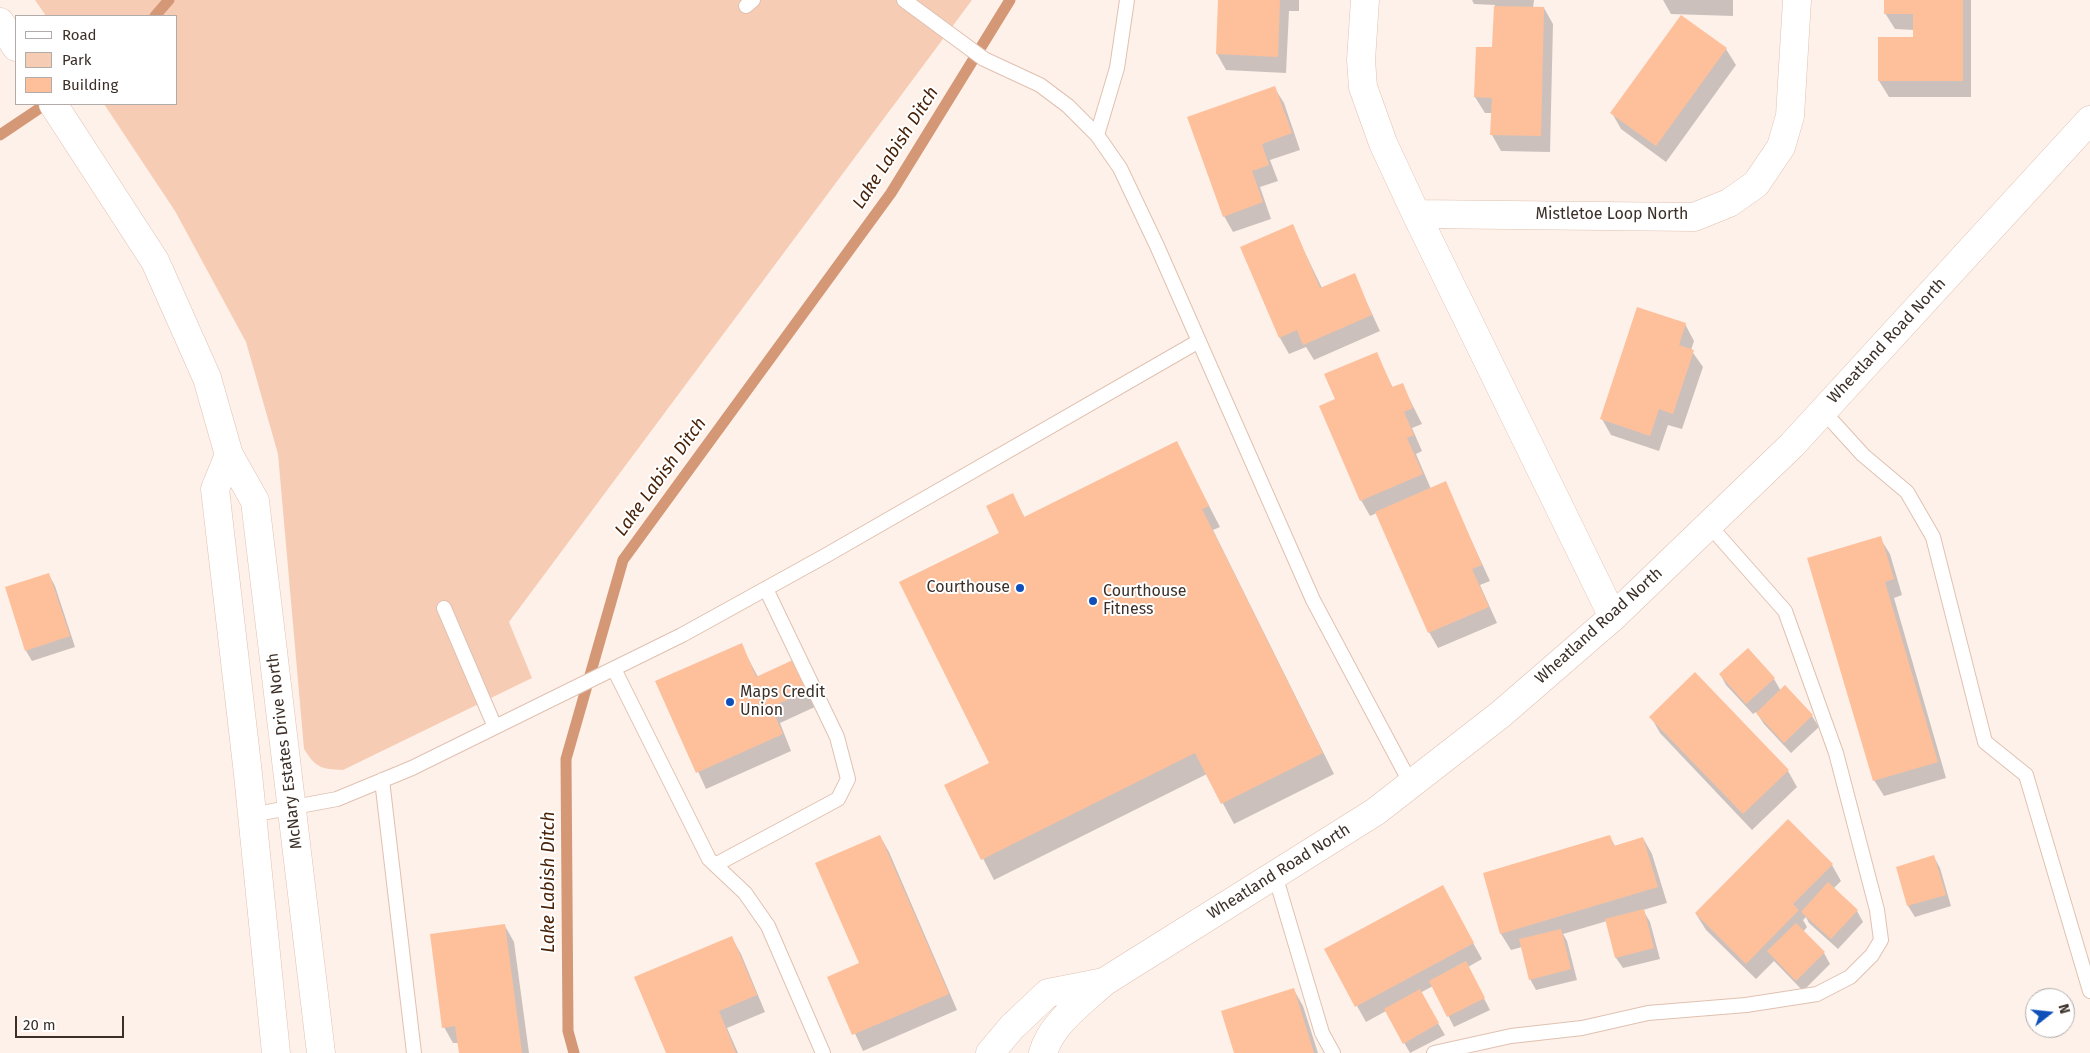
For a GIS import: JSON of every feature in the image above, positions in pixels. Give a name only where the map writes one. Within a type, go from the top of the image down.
[{"type":"street","points":[[1365,0],[1361,60],[1363,87],[1383,144],[1613,617]]},
{"type":"street","name":"Mistletoe Loop North","points":[[1416,214],[1694,216],[1729,202],[1756,184],[1781,147],[1790,116],[1797,0]]},
{"type":"street","points":[[0,22],[15,45]]},
{"type":"street","name":"McNary Estates Drive North","points":[[54,105],[155,261],[189,333],[207,378],[228,455],[255,501],[321,1053]]},
{"type":"street","name":"Wheatland Road North","points":[[1043,1053],[1045,1046],[1069,1014],[1104,982],[1375,812],[1501,714],[1613,617],[1792,445],[2090,120]]},
{"type":"street","points":[[228,455],[215,489],[276,1053]]},
{"type":"street","points":[[990,1053],[1012,1027],[1048,993],[1104,982]]},
{"type":"lane","points":[[904,0],[984,59],[1040,85],[1068,106],[1097,135],[1120,168],[1199,341],[1313,600],[1411,784]]},
{"type":"lane","points":[[1097,135],[1117,68],[1127,0]]},
{"type":"lane","points":[[251,815],[292,809],[337,799],[495,727],[614,669],[766,589],[1199,341]]},
{"type":"lane","points":[[1823,411],[1863,455],[1907,492],[1934,537],[1985,742],[2026,776],[2090,990]]},
{"type":"lane","points":[[1434,1053],[1511,1036],[1582,1028],[1648,1013],[1746,1005],[1817,994],[1850,977],[1872,955],[1881,940],[1877,910],[1836,753],[1785,611],[1708,525]]},
{"type":"lane","points":[[715,864],[838,799],[848,779],[837,737],[766,589]]},
{"type":"lane","points":[[444,608],[495,727]]},
{"type":"lane","points":[[614,669],[709,859],[745,893],[768,926],[822,1053]]},
{"type":"lane","points":[[382,780],[414,1053]]},
{"type":"lane","points":[[1275,875],[1322,1033],[1332,1053]]},
{"type":"green space","points":[[35,0],[972,0],[509,622],[532,678],[343,770],[324,768],[316,764],[304,749],[278,454],[246,342],[175,211],[105,105],[178,105],[178,15],[45,15]]},
{"type":"building","points":[[1218,0],[1280,0],[1278,57],[1216,54]]},
{"type":"building","points":[[1884,0],[1963,0],[1963,81],[1878,81],[1878,37],[1913,37],[1913,14],[1884,14]]},
{"type":"building","points":[[1494,6],[1544,7],[1541,136],[1490,135],[1492,98],[1474,97],[1476,47],[1492,47]]},
{"type":"building","points":[[1681,15],[1727,48],[1656,146],[1610,113]]},
{"type":"building","points":[[1275,86],[1292,133],[1262,144],[1269,165],[1252,171],[1263,202],[1223,217],[1187,117]]},
{"type":"building","points":[[1293,224],[1320,288],[1355,273],[1372,315],[1303,345],[1297,330],[1279,338],[1240,247]]},
{"type":"building","points":[[1637,307],[1686,323],[1679,345],[1694,350],[1673,414],[1659,409],[1650,436],[1600,419]]},
{"type":"building","points":[[1377,352],[1392,387],[1403,383],[1413,408],[1404,412],[1414,435],[1407,438],[1423,474],[1360,501],[1319,406],[1335,399],[1324,374]]},
{"type":"building","points":[[1177,441],[1209,506],[1202,509],[1323,753],[1221,804],[1195,753],[981,860],[944,785],[989,763],[899,582],[999,533],[986,506],[1013,493],[1024,517]]},
{"type":"building","points":[[1446,481],[1482,565],[1472,569],[1489,607],[1428,633],[1375,512]]},
{"type":"building","points":[[1881,536],[1894,579],[1885,582],[1938,762],[1873,781],[1807,558]]},
{"type":"building","points":[[49,573],[70,636],[25,651],[5,587]]},
{"type":"building","points":[[742,643],[756,677],[795,659],[809,690],[771,707],[783,734],[696,773],[655,681]]},
{"type":"building","points":[[1748,648],[1775,678],[1746,704],[1719,674]]},
{"type":"building","points":[[1695,672],[1789,770],[1743,814],[1649,717]]},
{"type":"building","points":[[1785,685],[1813,715],[1784,743],[1756,713]]},
{"type":"building","points":[[1788,819],[1833,864],[1793,904],[1799,910],[1746,964],[1695,913]]},
{"type":"building","points":[[880,835],[949,994],[852,1035],[827,977],[859,963],[815,863]]},
{"type":"building","points":[[1610,835],[1614,846],[1643,837],[1658,887],[1500,934],[1483,873]]},
{"type":"building","points":[[1934,855],[1946,895],[1907,906],[1896,867]]},
{"type":"building","points":[[1828,882],[1858,910],[1831,939],[1801,912]]},
{"type":"building","points":[[1443,885],[1474,943],[1355,1007],[1324,949]]},
{"type":"building","points":[[1644,909],[1654,948],[1615,958],[1605,919]]},
{"type":"building","points":[[1796,923],[1825,952],[1796,981],[1767,951]]},
{"type":"building","points":[[505,924],[522,1053],[459,1053],[455,1026],[442,1028],[430,934]]},
{"type":"building","points":[[1561,929],[1571,969],[1529,980],[1519,939]]},
{"type":"building","points":[[732,936],[757,995],[719,1011],[736,1053],[666,1053],[634,977]]},
{"type":"building","points":[[1466,961],[1485,998],[1447,1017],[1429,981]]},
{"type":"building","points":[[1294,988],[1314,1053],[1234,1053],[1221,1011]]},
{"type":"building","points":[[1420,989],[1439,1023],[1403,1044],[1384,1009]]},
{"type":"waterway","points":[[156,15],[169,0]]},
{"type":"waterway","name":"Lake Labish Ditch","points":[[574,1053],[568,1031],[566,759],[623,560],[891,193],[1010,0]]},
{"type":"waterway","points":[[0,135],[45,105]]},
{"type":"place","name":"Courthouse","points":[[1020,588]]},
{"type":"place","name":"Courthouse Fitness","points":[[1093,601]]},
{"type":"place","name":"Maps Credit Union","points":[[730,702]]}]
